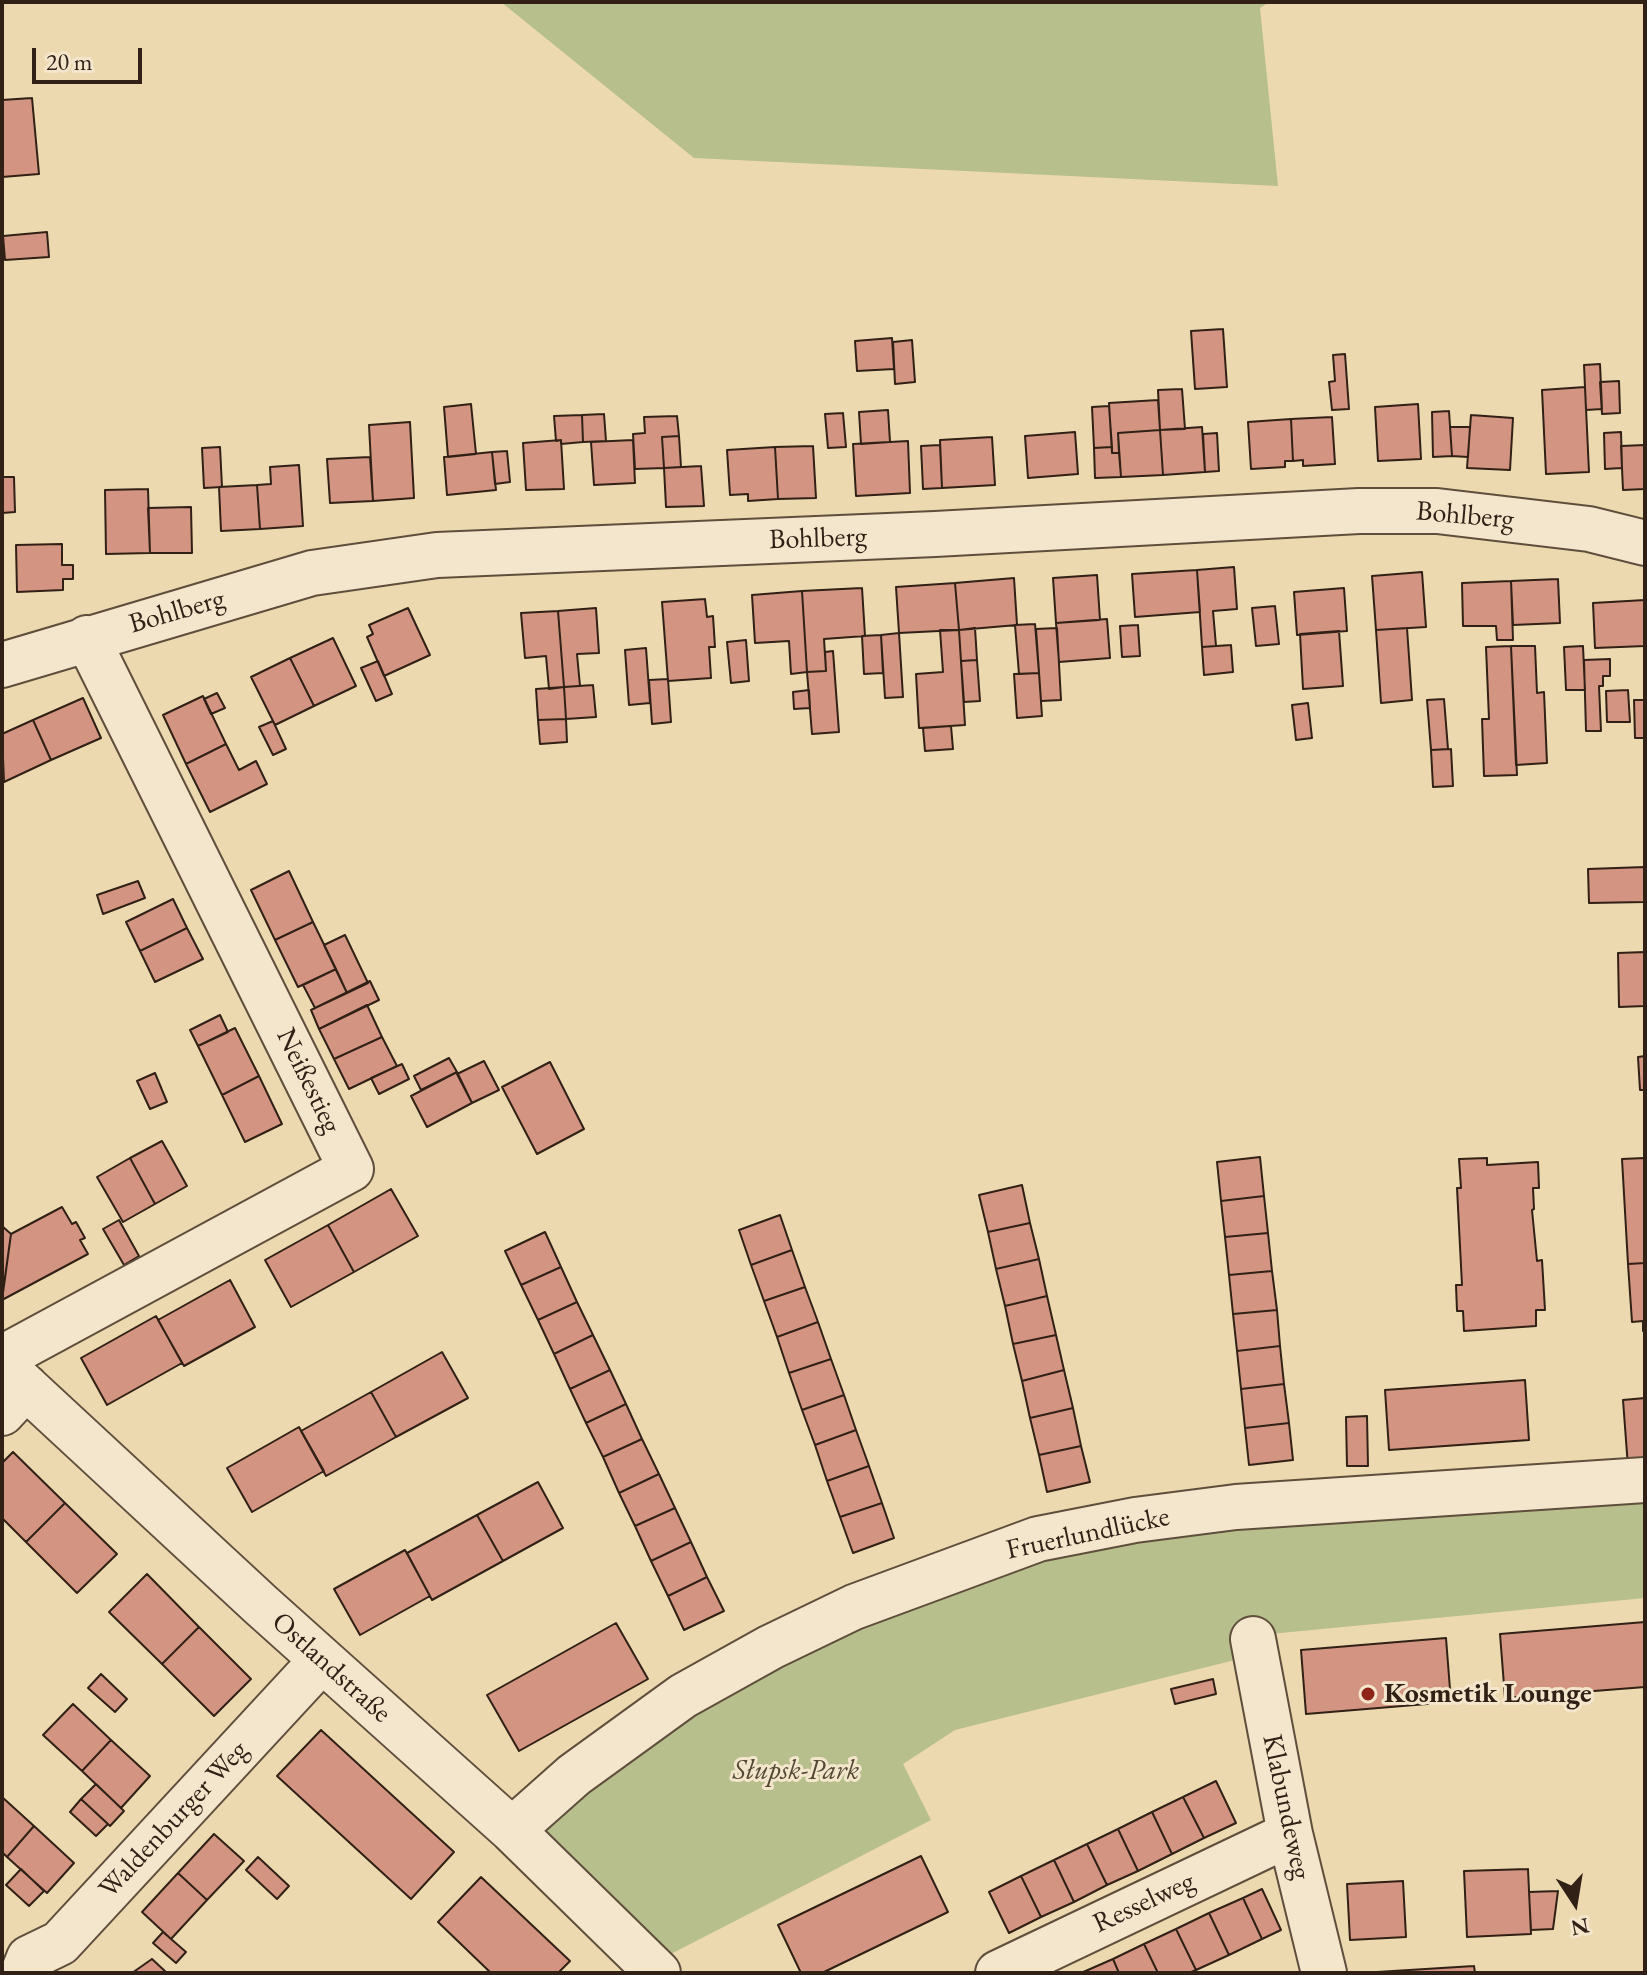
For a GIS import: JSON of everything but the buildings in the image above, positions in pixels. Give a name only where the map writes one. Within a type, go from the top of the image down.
[{"type":"street","name":"Bohlberg","points":[[2,665],[312,573],[437,555],[935,534],[1359,511],[1437,511],[1589,529],[1645,543]]},
{"type":"street","name":"Neißestieg","points":[[8,1381],[351,1169],[87,638]]},
{"type":"street","name":"Ostlandstraße","points":[[8,1381],[512,1830],[641,1967]]},
{"type":"street","name":"Fruerlundlücke","points":[[512,1830],[574,1775],[683,1696],[771,1647],[854,1607],[1038,1539],[1135,1520],[1236,1507],[1645,1480]]},
{"type":"street","name":"Klabundeweg","points":[[1253,1639],[1290,1834],[1324,1973]]},
{"type":"street","name":"Waldenburger Weg","points":[[24,1963],[60,1943],[322,1660]]},
{"type":"street","name":"Resselweg","points":[[998,1973],[1290,1834]]},
{"type":"green space","points":[[501,2],[1269,2],[1260,8],[1278,186],[694,158]]},
{"type":"green space","name":"Słupsk-Park","points":[[1645,1489],[1645,1598],[1239,1637],[1243,1658],[955,1730],[903,1764],[931,1820],[669,1955],[543,1833],[542,1820],[579,1786],[772,1663],[1037,1552],[1218,1520]]},
{"type":"place","name":"Kosmetik Lounge","points":[[1368,1694]]}]
